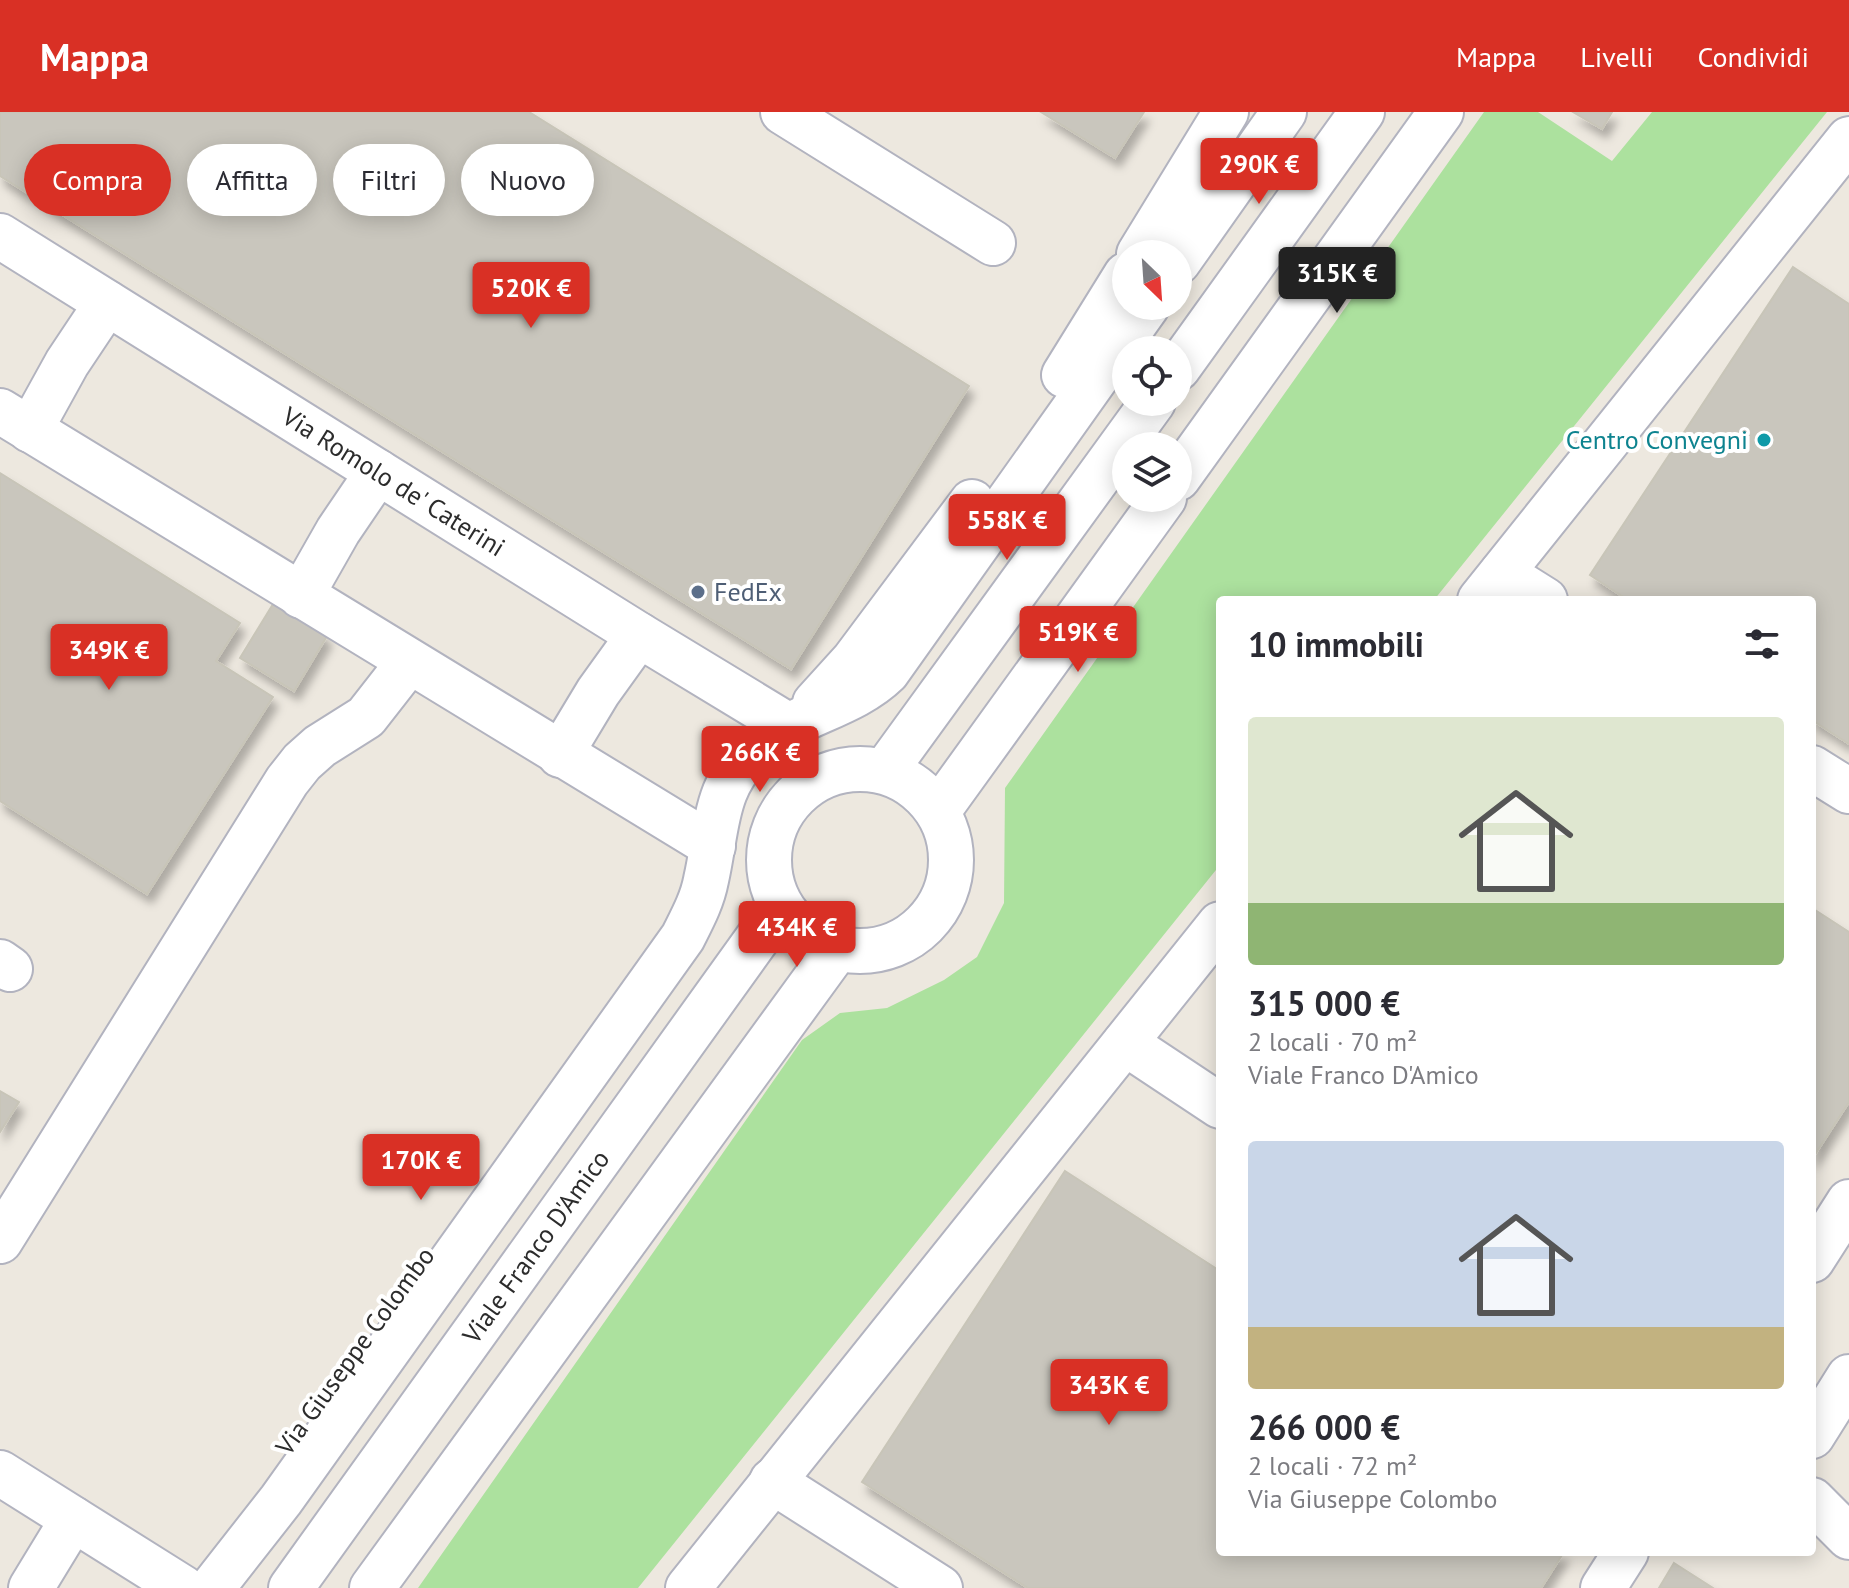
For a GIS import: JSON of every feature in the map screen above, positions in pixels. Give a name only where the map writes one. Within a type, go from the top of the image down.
[{"type":"street","points":[[783,112],[993,243]]},
{"type":"street","points":[[1148,240],[1226,112]]},
{"type":"street","points":[[1161,240],[1252,112]]},
{"type":"street","points":[[1192,242],[1284,112]]},
{"type":"street","points":[[1192,349],[1362,112]]},
{"type":"street","points":[[1192,459],[1441,112]]},
{"type":"street","points":[[1530,596],[1491,586],[1831,186],[1849,139]]},
{"type":"street","name":"Via Romolo de' Caterini","points":[[0,236],[789,726]]},
{"type":"street","points":[[1059,385],[1112,298]]},
{"type":"street","points":[[107,303],[67,363],[15,421],[713,846]]},
{"type":"street","name":"Via Giuseppe Colombo","points":[[789,726],[833,685],[854,660],[1112,309]]},
{"type":"street","name":"Via Giuseppe Colombo","points":[[212,1588],[281,1500],[677,946],[704,891],[718,809],[730,779],[757,747],[789,726],[853,696],[887,672],[1137,320]]},
{"type":"street","points":[[885,771],[1143,416]]},
{"type":"street","points":[[301,596],[338,531],[378,472]]},
{"type":"street","points":[[938,811],[1154,512]]},
{"type":"street","points":[[560,755],[598,692],[639,635]]},
{"type":"street","points":[[0,1241],[287,781],[320,746],[366,717],[409,662]]},
{"type":"street","points":[[854,768],[885,771],[915,786],[938,811],[950,839],[951,871],[942,901],[924,926],[899,943],[868,951],[837,949],[815,940],[795,926],[780,907],[769,878],[768,847],[778,817],[797,792],[823,775],[854,768]]},
{"type":"street","points":[[1816,770],[1849,791]]},
{"type":"street","name":"Via Giuseppe Colombo","points":[[204,1588],[219,1543],[243,1504],[663,927],[713,846]]},
{"type":"street","name":"Viale Franco D'Amico","points":[[291,1588],[780,907]]},
{"type":"street","points":[[688,1588],[1216,929]]},
{"type":"street","points":[[372,1588],[837,949]]},
{"type":"street","points":[[1125,1043],[1216,1103]]},
{"type":"street","points":[[1816,1254],[1849,1202]]},
{"type":"street","points":[[1816,1430],[1849,1377]]},
{"type":"street","points":[[0,1473],[183,1588]]},
{"type":"street","points":[[772,1481],[940,1588]]},
{"type":"street","points":[[1816,1504],[1849,1537]]},
{"type":"street","points":[[31,1588],[73,1519]]},
{"type":"street","points":[[1603,1588],[1623,1556]]},
{"type":"green space","points":[[1484,112],[1538,112],[1612,161],[1652,112],[1827,112],[1437,596],[1216,596],[1216,870],[638,1588],[418,1588],[802,1040],[840,1013],[887,1008],[944,980],[977,957],[1004,903],[1005,788]]},
{"type":"building","points":[[0,112],[529,112],[580,144],[461,144],[461,216],[594,216],[594,152],[969,386],[791,669],[64,216],[171,216],[171,144],[24,144],[24,191],[0,176]]},
{"type":"building","points":[[1041,112],[1144,112],[1115,158]]},
{"type":"building","points":[[1573,112],[1612,112],[1602,129]]},
{"type":"building","name":"Centro Convegni","points":[[1793,267],[1849,304],[1849,744],[1816,723],[1816,596],[1622,596],[1590,575]]},
{"type":"building","points":[[0,473],[240,623],[216,661],[273,697],[147,894],[0,801]]},
{"type":"building","points":[[273,604],[327,636],[294,691],[240,658]]},
{"type":"building","points":[[1816,911],[1849,932],[1849,1102],[1816,1153]]},
{"type":"building","points":[[0,1091],[19,1102],[0,1132]]},
{"type":"building","points":[[1065,1171],[1216,1268],[1216,1556],[1561,1556],[1541,1588],[1028,1588],[862,1482]]},
{"type":"building","points":[[1674,1563],[1713,1588],[1659,1588]]},
{"type":"place","name":"Centro Convegni","points":[[1764,440]]},
{"type":"place","name":"FedEx","points":[[698,592]]}]
